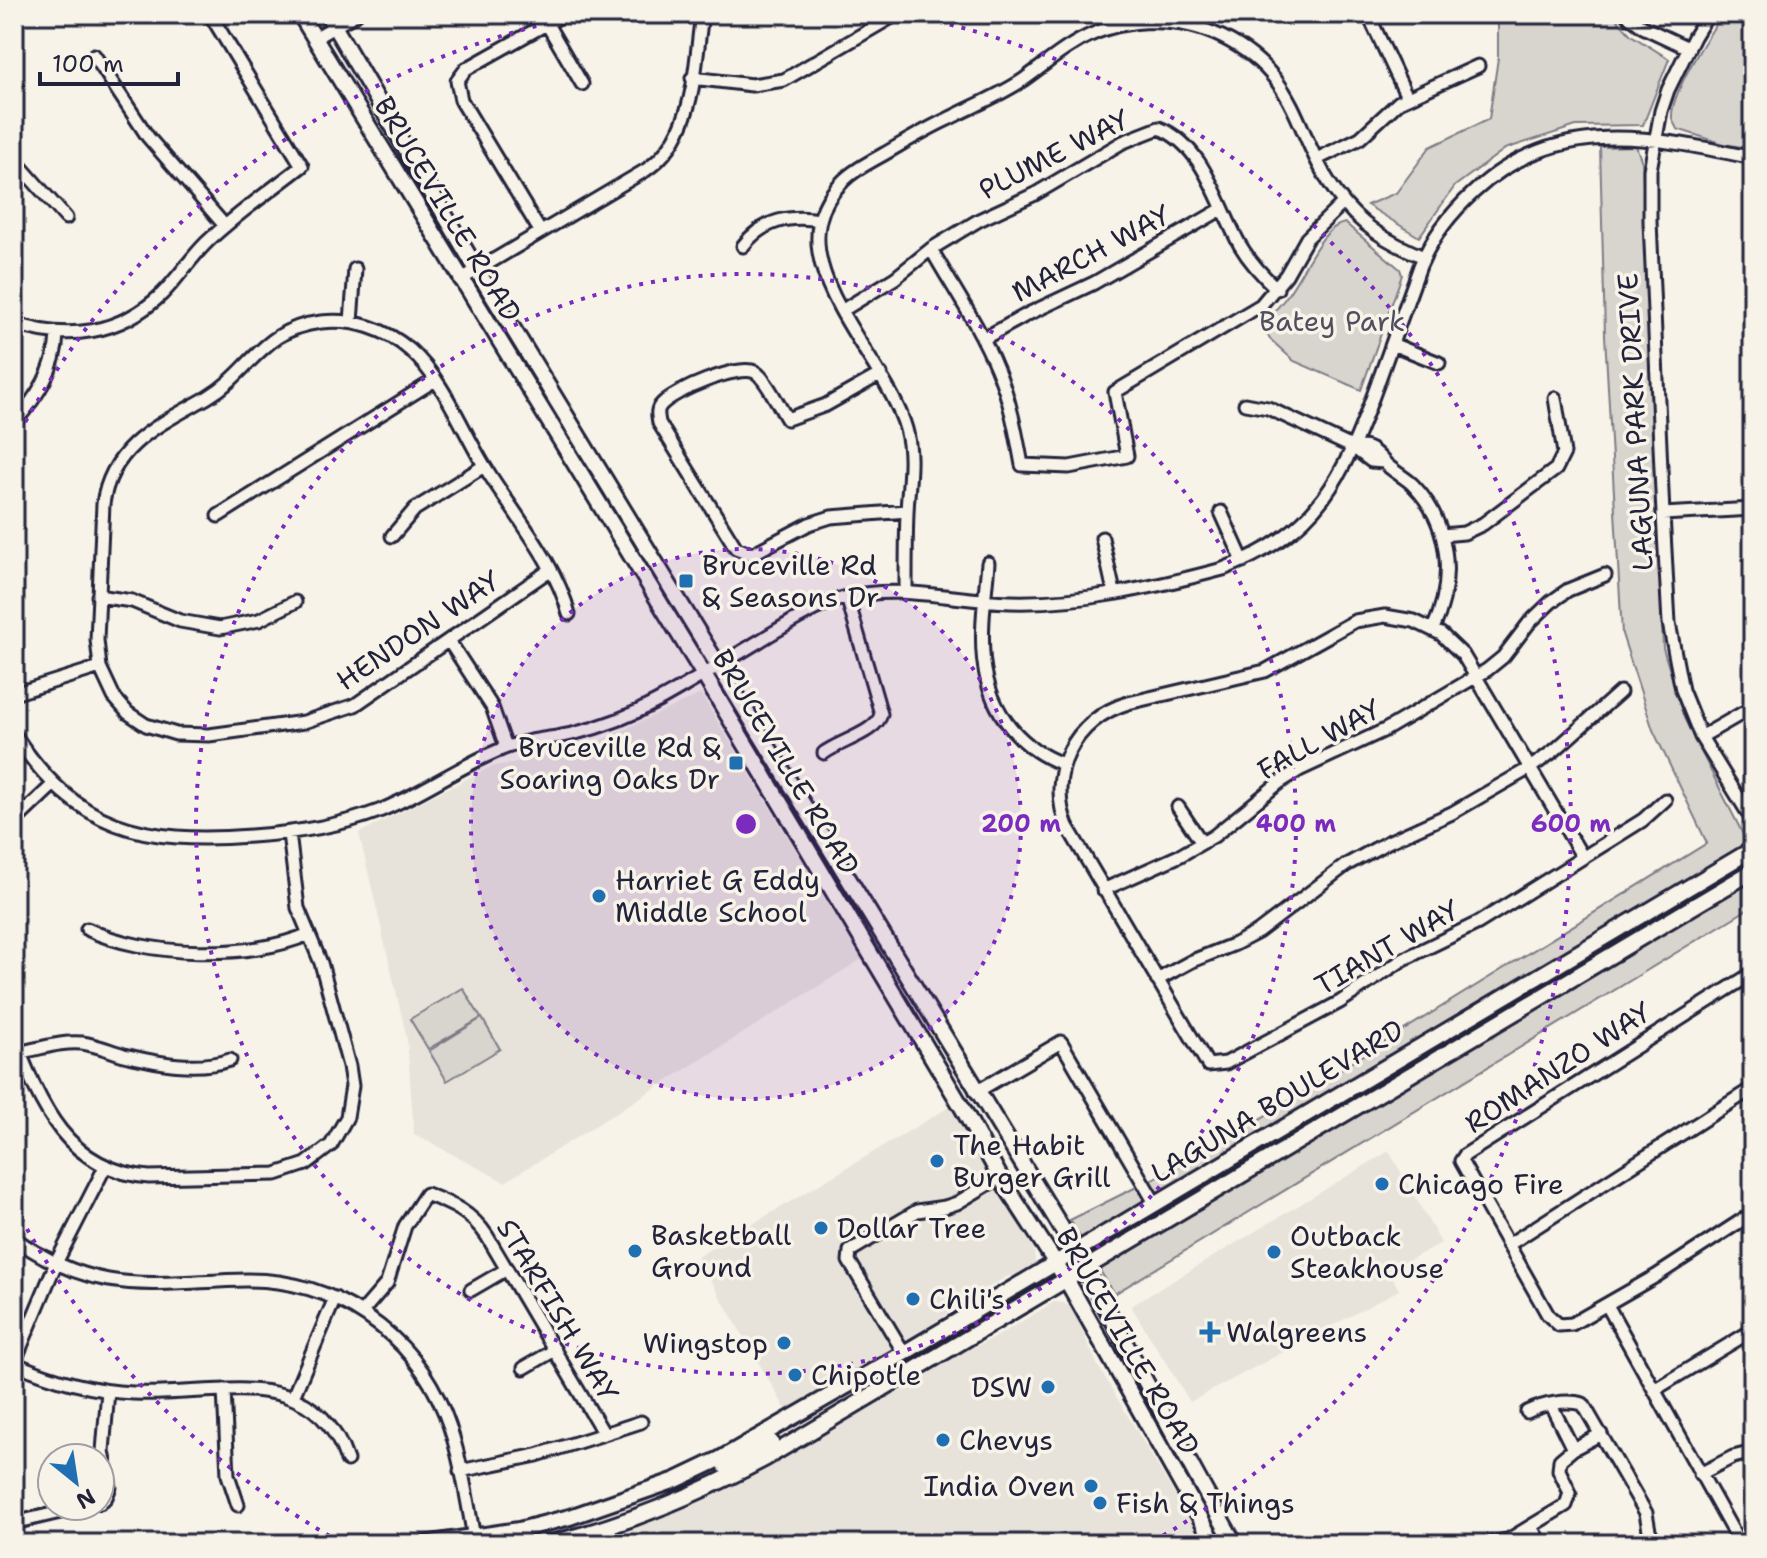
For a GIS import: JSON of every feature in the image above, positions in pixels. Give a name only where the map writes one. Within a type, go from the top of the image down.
[{"type":"main road","name":"BRUCEVILLE ROAD","points":[[300,14],[704,675],[963,1109],[1000,1177],[1066,1279],[1215,1544]]},
{"type":"main road","name":"BRUCEVILLE ROAD","points":[[331,20],[477,270],[1075,1250],[1235,1544]]},
{"type":"main road","name":"LAGUNA BOULEVARD","points":[[425,1544],[474,1540],[570,1517],[676,1480],[788,1421],[1753,849]]},
{"type":"main road","name":"LAGUNA BOULEVARD","points":[[548,1544],[683,1500],[778,1451],[1753,871]]},
{"type":"main road","points":[[683,1500],[683,1493],[690,1484],[783,1435],[788,1421]]},
{"type":"street","points":[[14,323],[57,334],[100,330],[131,316],[161,294],[225,226],[302,166],[210,14]]},
{"type":"street","points":[[315,38],[331,20],[356,14]]},
{"type":"street","points":[[540,231],[461,100],[457,81],[466,69],[564,14]]},
{"type":"street","points":[[460,280],[663,157],[681,131],[702,14]]},
{"type":"street","points":[[692,78],[752,85],[784,80],[897,14]]},
{"type":"street","points":[[1199,28],[1203,14]]},
{"type":"street","points":[[1368,14],[1407,97]]},
{"type":"street","points":[[1626,14],[1643,27],[1688,48]]},
{"type":"street","name":"LAGUNA PARK DRIVE","points":[[1708,14],[1668,90],[1655,139],[1649,192],[1663,514],[1672,646],[1682,690],[1701,737],[1753,821]]},
{"type":"street","points":[[906,591],[907,511],[912,470],[901,412],[827,282],[819,262],[817,242],[820,220],[830,197],[851,174],[921,133],[1017,84],[1081,39],[1102,30],[1134,23],[1177,23],[1199,28],[1243,49],[1276,78],[1294,106],[1317,159],[1343,203],[1380,236],[1424,257]]},
{"type":"street","points":[[547,24],[582,84]]},
{"type":"street","points":[[94,55],[148,137],[225,226]]},
{"type":"street","points":[[1317,159],[1360,138],[1391,107],[1407,97],[1478,66]]},
{"type":"street","name":"PLUME WAY","points":[[843,310],[979,220],[1065,177],[1111,148],[1159,128],[1171,133],[1194,157],[1248,258],[1277,289]]},
{"type":"street","points":[[14,734],[54,784],[107,821],[160,837],[203,840],[289,833],[338,825],[380,810],[506,747],[605,724],[655,702],[818,608],[847,597],[906,591],[984,601],[1062,601],[1201,574],[1243,561],[1286,535],[1333,487],[1354,448],[1424,257],[1436,233],[1464,201],[1497,172],[1547,147],[1590,138],[1655,139],[1753,158]]},
{"type":"street","points":[[14,159],[66,218]]},
{"type":"street","points":[[931,249],[983,339],[1008,400],[1022,465],[1069,467],[1127,456],[1115,392],[1244,318],[1277,289],[1307,238],[1320,222],[1343,203]]},
{"type":"street","name":"MARCH WAY","points":[[983,339],[1094,283],[1222,209]]},
{"type":"street","points":[[743,246],[752,234],[768,223],[789,218],[820,220]]},
{"type":"street","points":[[351,322],[355,269]]},
{"type":"street","points":[[14,694],[100,667],[98,596],[104,494],[116,464],[129,447],[221,388],[274,338],[311,323],[351,322],[367,326],[394,338],[417,357],[435,380],[484,466],[550,570],[569,614]]},
{"type":"street","points":[[14,423],[50,372],[56,353],[57,334]]},
{"type":"street","points":[[1392,344],[1439,363]]},
{"type":"street","points":[[881,374],[826,405],[787,419],[760,374],[750,369],[702,382],[661,404],[657,413],[659,423],[726,532],[742,552],[752,554],[809,524],[831,517],[907,511]]},
{"type":"street","points":[[218,516],[435,380]]},
{"type":"street","points":[[1442,535],[1464,533],[1483,524],[1556,469],[1564,453],[1555,398]]},
{"type":"street","points":[[1245,404],[1268,408],[1354,448],[1362,446],[1374,451],[1415,487],[1434,514],[1442,535],[1447,565],[1446,587],[1433,629]]},
{"type":"street","points":[[392,536],[415,509],[484,466]]},
{"type":"street","points":[[1663,514],[1753,509]]},
{"type":"street","points":[[1221,512],[1243,561]]},
{"type":"street","points":[[1102,538],[1114,592]]},
{"type":"street","points":[[988,563],[982,656],[992,698],[1003,717],[1025,742],[1063,764]]},
{"type":"street","name":"HENDON WAY","points":[[100,667],[114,697],[137,720],[166,732],[209,735],[304,722],[335,713],[374,694],[550,570]]},
{"type":"street","name":"FALL WAY","points":[[1103,890],[1202,843],[1299,770],[1385,730],[1476,676],[1503,657],[1529,623],[1551,602],[1568,590],[1605,575]]},
{"type":"street","points":[[98,596],[142,604],[190,624],[220,628],[259,620],[295,602]]},
{"type":"street","points":[[824,753],[842,741],[871,729],[880,721],[881,714],[847,597]]},
{"type":"street","points":[[1582,856],[1530,768],[1476,676],[1456,648],[1433,629],[1405,618],[1365,619],[1336,630],[1265,671],[1117,706],[1098,716],[1082,730],[1063,764],[1059,795],[1063,817],[1157,980],[1258,932],[1326,879],[1367,853],[1452,813],[1530,768],[1620,692]]},
{"type":"street","points":[[449,641],[492,707],[506,747]]},
{"type":"street","points":[[1701,737],[1753,707]]},
{"type":"street","points":[[14,822],[54,784]]},
{"type":"street","name":"TIANT WAY","points":[[1157,980],[1208,1065],[1226,1063],[1340,1002],[1404,959],[1478,923],[1643,820],[1665,800]]},
{"type":"street","points":[[1178,807],[1202,843]]},
{"type":"street","points":[[14,1038],[57,1127],[79,1150],[105,1167],[149,1177],[276,1174],[306,1164],[331,1145],[343,1127],[350,1107],[351,1076],[321,963],[296,898],[289,833]]},
{"type":"street","points":[[87,929],[105,938],[127,943],[190,952],[275,945],[309,934]]},
{"type":"street","name":"ROMANZO WAY","points":[[1753,973],[1465,1155],[1461,1161],[1548,1315],[1559,1325],[1572,1324],[1607,1305],[1753,1213]]},
{"type":"street","points":[[976,1092],[1061,1042],[1155,1203]]},
{"type":"street","points":[[20,1052],[61,1043],[82,1043],[173,1064],[213,1065],[230,1060]]},
{"type":"street","points":[[1508,1245],[1753,1088]]},
{"type":"street","points":[[105,1167],[56,1263],[14,1363],[55,1379],[108,1391],[165,1394],[263,1390],[293,1397],[329,1424],[347,1460]]},
{"type":"street","points":[[904,1353],[849,1261],[849,1254],[856,1246],[917,1211],[957,1203],[1000,1177]]},
{"type":"street","name":"STARFISH WAY","points":[[362,1312],[387,1283],[405,1226],[426,1194],[459,1207],[475,1219],[507,1269],[604,1434],[641,1422]]},
{"type":"street","points":[[14,1238],[56,1263],[90,1276],[137,1285],[257,1281],[290,1285],[335,1298],[362,1312],[395,1338],[430,1382],[448,1422],[474,1540]]},
{"type":"street","points":[[471,1290],[507,1269]]},
{"type":"street","points":[[293,1397],[335,1298]]},
{"type":"street","points":[[1607,1305],[1740,1544]]},
{"type":"street","points":[[1654,1390],[1753,1330]]},
{"type":"street","points":[[524,1368],[555,1350]]},
{"type":"street","points":[[224,1390],[228,1475],[238,1505]]},
{"type":"street","points":[[104,1442],[108,1391]]},
{"type":"street","points":[[1527,1412],[1537,1407],[1583,1404],[1646,1513],[1656,1544]]},
{"type":"street","points":[[1551,1405],[1573,1449]]},
{"type":"street","points":[[460,1471],[537,1455],[604,1434]]},
{"type":"street","points":[[1483,1544],[1505,1542],[1566,1505],[1569,1488],[1559,1465],[1562,1456],[1601,1434]]},
{"type":"street","points":[[1700,1474],[1733,1457],[1753,1452]]},
{"type":"street","points":[[14,1523],[36,1518]]},
{"type":"street","points":[[1531,1527],[1541,1544]]},
{"type":"shaded area","name":"Harriet G Eddy Middle School","points":[[701,694],[862,959],[505,1182],[414,1134],[407,1039],[359,833],[490,767],[582,749]]},
{"type":"shaded area","points":[[951,1106],[1034,1250],[1035,1262],[1025,1271],[1006,1277],[905,1343],[788,1413],[697,1257]]},
{"type":"shaded area","points":[[1389,1151],[1441,1243],[1389,1271],[1399,1290],[1190,1402],[1131,1306]]},
{"type":"shaded area","points":[[1054,1302],[1072,1308],[1097,1364],[1204,1544],[589,1544],[695,1503],[790,1453],[952,1357],[996,1337]]},
{"type":"green space","points":[[1498,14],[1612,14],[1631,35],[1669,59],[1643,125],[1576,126],[1505,149],[1455,186],[1419,237],[1367,205],[1396,193],[1430,147],[1489,119],[1498,58]]},
{"type":"green space","points":[[1723,14],[1753,14],[1753,149],[1724,144],[1677,129],[1672,119],[1677,94],[1700,49]]},
{"type":"green space","points":[[1636,146],[1642,162],[1663,648],[1684,718],[1753,854],[1753,906],[1114,1294],[1070,1220],[1203,1154],[1707,843],[1653,730],[1622,634],[1605,335],[1600,147]]},
{"type":"green space","name":"Batey Park","points":[[1345,223],[1400,269],[1402,275],[1361,390],[1294,361],[1271,340],[1259,321],[1284,300],[1323,238],[1333,228]]},
{"type":"green space","points":[[463,988],[481,1018],[428,1049],[410,1019]]},
{"type":"green space","points":[[482,1018],[500,1049],[447,1081],[429,1051]]},
{"type":"place","name":"Bruceville Rd & Seasons Dr","points":[[686,581]]},
{"type":"place","name":"Bruceville Rd & Soaring Oaks Dr","points":[[736,763]]},
{"type":"place","name":"Harriet G Eddy Middle School","points":[[599,896]]},
{"type":"place","name":"The Habit Burger Grill","points":[[937,1161]]},
{"type":"place","name":"Chicago Fire","points":[[1382,1184]]},
{"type":"place","name":"Dollar Tree","points":[[821,1228]]},
{"type":"place","name":"Basketball Ground","points":[[635,1251]]},
{"type":"place","name":"Outback Steakhouse","points":[[1274,1252]]},
{"type":"place","name":"Chili's","points":[[913,1299]]},
{"type":"place","name":"Walgreens","points":[[1210,1332]]},
{"type":"place","name":"Wingstop","points":[[784,1343]]},
{"type":"place","name":"Chipotle","points":[[795,1375]]},
{"type":"place","name":"DSW","points":[[1048,1387]]},
{"type":"place","name":"Chevys","points":[[943,1440]]},
{"type":"place","name":"India Oven","points":[[1091,1486]]},
{"type":"place","name":"Fish & Things","points":[[1100,1503]]}]
